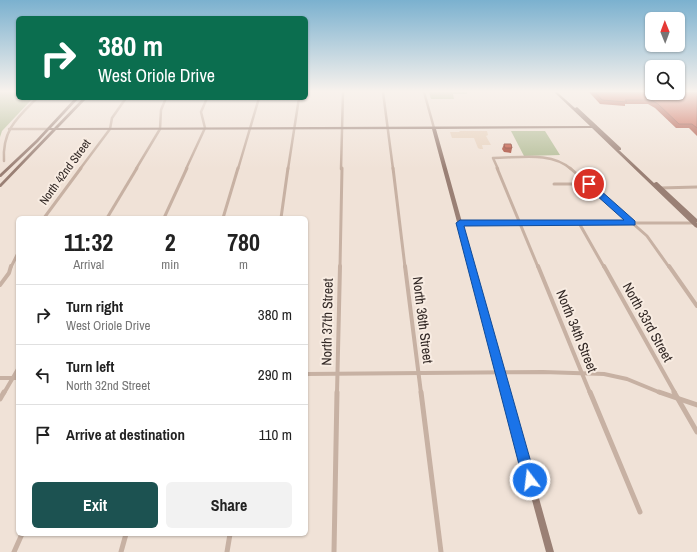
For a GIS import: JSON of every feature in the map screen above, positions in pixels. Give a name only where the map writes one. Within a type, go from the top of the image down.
[{"type":"street","points":[[4,161],[4,139],[9,129],[19,118]]},
{"type":"street","points":[[0,176],[59,118]]},
{"type":"street","points":[[0,186],[67,118]]},
{"type":"street","name":"North 42nd Street","points":[[45,216],[110,129],[112,118]]},
{"type":"street","points":[[108,216],[160,129],[158,118]]},
{"type":"street","points":[[165,216],[205,128],[203,118]]},
{"type":"street","points":[[224,216],[253,118]]},
{"type":"street","points":[[281,216],[297,118]]},
{"type":"street","name":"North 37th Street","points":[[334,552],[342,118]]},
{"type":"street","name":"North 36th Street","points":[[386,118],[441,552]]},
{"type":"street","points":[[431,118],[550,552]]},
{"type":"street","points":[[582,118],[659,188],[697,188]]},
{"type":"street","points":[[586,118],[696,223]]},
{"type":"street","points":[[9,129],[596,127]]},
{"type":"street","name":"North 34th Street","points":[[589,184],[558,159],[493,158],[640,512]]},
{"type":"street","points":[[554,184],[589,184],[650,239],[697,306]]},
{"type":"street","points":[[460,223],[696,223]]},
{"type":"street","name":"North 33rd Street","points":[[579,223],[697,432]]},
{"type":"street","points":[[0,285],[9,273],[16,257]]},
{"type":"street","points":[[0,399],[16,372]]},
{"type":"street","points":[[308,374],[582,372],[604,374],[627,379],[679,400],[697,405]]},
{"type":"street","points":[[0,378],[13,378]]},
{"type":"street","points":[[14,552],[21,536]]},
{"type":"street","points":[[121,552],[125,536]]},
{"type":"street","points":[[227,552],[230,536]]},
{"type":"green space","points":[[0,118],[14,118],[2,131],[0,137]]},
{"type":"green space","points":[[511,131],[545,131],[560,155],[524,156]]},
{"type":"shaded area","points":[[459,131],[487,131],[488,135],[486,136],[491,145],[482,145],[483,149],[480,149],[478,148],[474,138],[452,138],[450,132],[460,132]]},
{"type":"building","points":[[672,118],[697,118],[697,128],[692,124],[679,124]]},
{"type":"building","points":[[504,144],[511,144],[512,148],[505,148]]},
{"type":"route","points":[[530,480],[460,223],[632,223],[589,184]]}]
